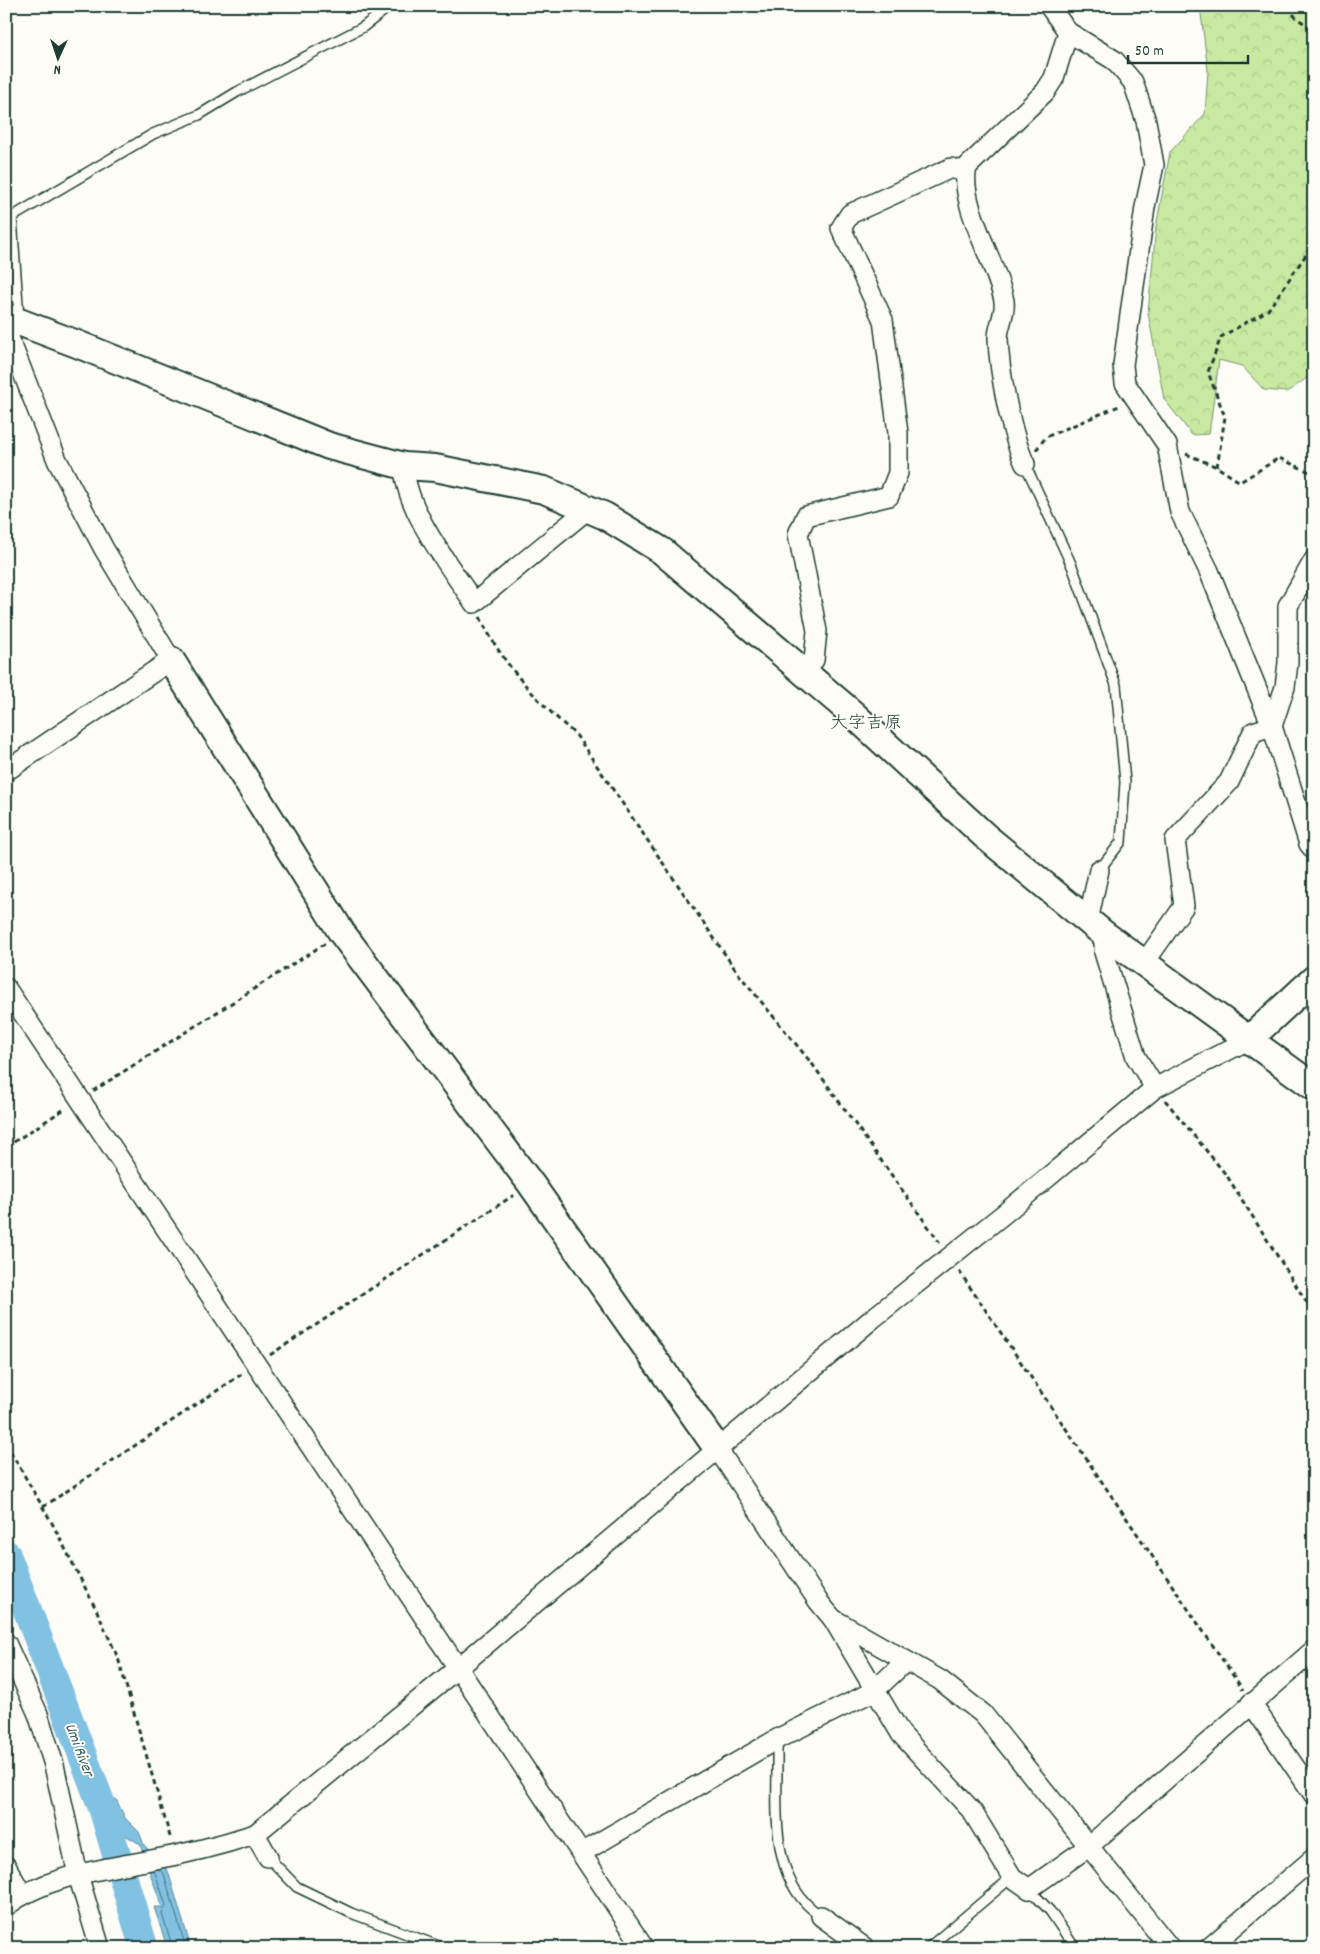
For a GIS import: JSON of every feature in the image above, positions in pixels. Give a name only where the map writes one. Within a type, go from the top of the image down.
[{"type":"street","points":[[1049,6],[1068,32],[1114,60],[1133,82],[1146,121],[1154,165],[1145,207],[1123,365],[1125,383],[1168,445],[1180,512],[1209,571],[1272,726],[1310,844],[1314,850]]},
{"type":"street","points":[[1025,464],[1018,449],[1007,402],[998,338],[1004,302],[969,202],[965,172],[972,162],[1045,92],[1054,78],[1068,32]]},
{"type":"street","points":[[802,672],[814,660],[817,630],[798,534],[806,516],[889,496],[898,473],[898,433],[883,320],[841,228],[850,214],[951,168],[965,172]]},
{"type":"street","points":[[11,323],[321,443],[404,466],[435,468],[544,490],[605,516],[662,551],[854,715],[985,836],[1096,928],[1314,1087]]},
{"type":"street","points":[[11,323],[57,460],[104,549],[171,660],[342,933],[531,1184],[717,1448],[818,1601],[833,1619],[901,1734],[972,1811],[1012,1876],[1029,1889],[1088,1847],[1314,1650]]},
{"type":"street","points":[[404,466],[404,478],[415,510],[474,603],[588,509]]},
{"type":"street","points":[[1272,726],[1285,687],[1288,606],[1314,560]]},
{"type":"street","points":[[6,771],[171,660]]},
{"type":"street","points":[[1145,962],[1184,906],[1175,840],[1229,782],[1253,732],[1272,726]]},
{"type":"street","points":[[1099,870],[1096,928],[1136,1057],[1155,1088]]},
{"type":"street","points":[[6,1906],[34,1888],[84,1874],[222,1845],[255,1834],[458,1668],[717,1448],[1155,1088],[1248,1040],[1314,979]]},
{"type":"street","points":[[6,988],[644,1948]]},
{"type":"street","points":[[833,1619],[940,1680],[983,1714],[1170,1948]]},
{"type":"street","points":[[6,1643],[38,1714],[54,1765],[84,1874],[100,1948]]},
{"type":"street","points":[[581,1853],[779,1738],[874,1691],[906,1661]]},
{"type":"street","points":[[1252,1703],[1314,1795]]},
{"type":"street","points":[[255,1834],[268,1857]]},
{"type":"street","points":[[1209,1948],[1314,1858]]},
{"type":"street","points":[[6,1866],[22,1894]]},
{"type":"street","points":[[821,1916],[865,1948]]},
{"type":"lane","points":[[11,323],[12,217],[153,134],[199,115],[237,92],[363,27],[390,6]]},
{"type":"lane","points":[[1025,464],[1072,566],[1116,686],[1126,782],[1121,842],[1099,870]]},
{"type":"lane","points":[[779,1738],[777,1750],[780,1854],[789,1881],[797,1894],[812,1911],[821,1916]]},
{"type":"lane","points":[[268,1857],[297,1888],[351,1913],[444,1948]]},
{"type":"lane","points":[[928,1948],[1012,1876]]},
{"type":"lane","points":[[1029,1889],[1050,1911],[1075,1948]]},
{"type":"path","points":[[1288,6],[1295,17],[1314,30]]},
{"type":"path","points":[[1217,467],[1225,417],[1208,372],[1222,337],[1268,310],[1314,243]]},
{"type":"path","points":[[1025,464],[1046,437],[1119,406],[1125,383]]},
{"type":"path","points":[[1168,445],[1217,467],[1240,482],[1279,458],[1314,474]]},
{"type":"path","points":[[474,603],[488,634],[515,674],[546,709],[576,736],[737,972],[813,1065],[949,1256],[1252,1703]]},
{"type":"path","points":[[6,1147],[342,933]]},
{"type":"path","points":[[1155,1088],[1227,1176],[1314,1314]]},
{"type":"path","points":[[43,1507],[531,1184]]},
{"type":"path","points":[[6,1444],[43,1507],[96,1609],[118,1658],[175,1856]]},
{"type":"green space","points":[[1200,6],[1314,6],[1314,373],[1287,392],[1264,390],[1242,366],[1219,360],[1209,434],[1192,435],[1164,399],[1148,313],[1156,227],[1170,152],[1205,114],[1208,71]]},
{"type":"water","points":[[116,1799],[125,1818],[139,1832],[144,1845],[168,1871],[191,1948],[165,1948],[165,1941],[154,1907],[162,1907],[140,1844],[125,1835],[111,1800]]},
{"type":"waterway","name":"Umi River","points":[[6,1554],[103,1809],[144,1948]]},
{"type":"district","name":"大字吉原","points":[[866,722]]}]
